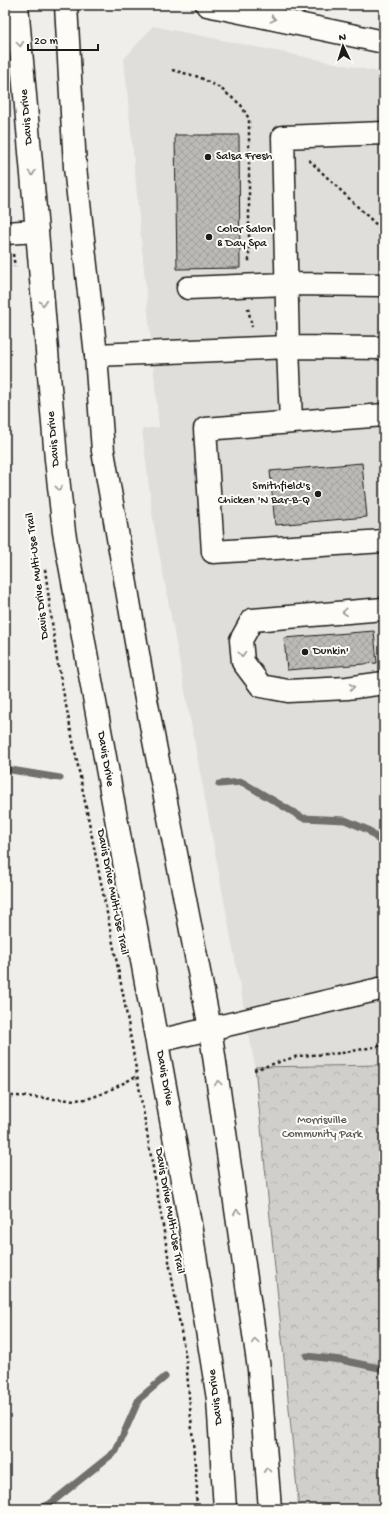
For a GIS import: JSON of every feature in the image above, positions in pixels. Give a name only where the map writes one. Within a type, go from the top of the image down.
[{"type":"main road","name":"Davis Drive","points":[[17,5],[55,451],[64,532],[139,947],[158,1041],[190,1224],[218,1399],[226,1509]]},
{"type":"main road","points":[[66,5],[75,167],[96,355],[103,451],[145,694],[210,1028],[259,1369],[270,1509]]},
{"type":"main road","points":[[207,5],[384,42]]},
{"type":"main road","points":[[291,422],[283,137],[384,134]]},
{"type":"main road","points":[[5,233],[37,231]]},
{"type":"main road","points":[[188,288],[287,284],[384,285]]},
{"type":"main road","points":[[96,355],[288,348],[384,348]]},
{"type":"main road","points":[[384,415],[205,429],[213,552],[384,541]]},
{"type":"main road","points":[[384,609],[252,620],[241,640],[243,662],[261,686],[288,691],[347,688],[384,683]]},
{"type":"main road","points":[[158,1041],[384,988]]},
{"type":"path","points":[[172,70],[199,77],[220,88],[241,105],[249,119],[247,304],[253,327]]},
{"type":"path","points":[[249,158],[306,157],[384,232]]},
{"type":"path","name":"Davis Drive Multi-Use Trail","points":[[45,562],[57,660],[124,999],[186,1360],[197,1489],[196,1509]]},
{"type":"path","points":[[254,1070],[298,1056],[342,1053],[384,1044]]},
{"type":"path","points":[[5,1096],[59,1099],[87,1098],[111,1089],[137,1076]]},
{"type":"shaded area","points":[[153,26],[384,73],[384,1065],[255,1067],[153,520],[142,429],[159,427],[124,59]]},
{"type":"green space","name":"Morrisville Community Park","points":[[384,1065],[384,1509],[299,1509],[255,1067]]},
{"type":"building","points":[[175,135],[239,135],[240,268],[177,269]]},
{"type":"building","name":"Smithfield's Chicken 'N Bar-B-Q","points":[[362,463],[367,517],[275,525],[270,471]]},
{"type":"building","points":[[374,631],[377,663],[287,670],[284,638]]},
{"type":"waterway","points":[[5,769],[60,778]]},
{"type":"waterway","points":[[219,784],[242,782],[303,818],[345,820],[368,830],[384,845]]},
{"type":"waterway","points":[[307,1356],[341,1360],[384,1369]]},
{"type":"waterway","points":[[40,1509],[51,1503],[116,1451],[139,1399],[165,1377]]},
{"type":"place","name":"Salsa Fresh","points":[[208,157]]},
{"type":"place","name":"Color Salon & Day Spa","points":[[209,237]]},
{"type":"place","name":"Smithfield's Chicken 'N Bar-B-Q","points":[[318,494]]},
{"type":"place","name":"Dunkin'","points":[[305,652]]}]
